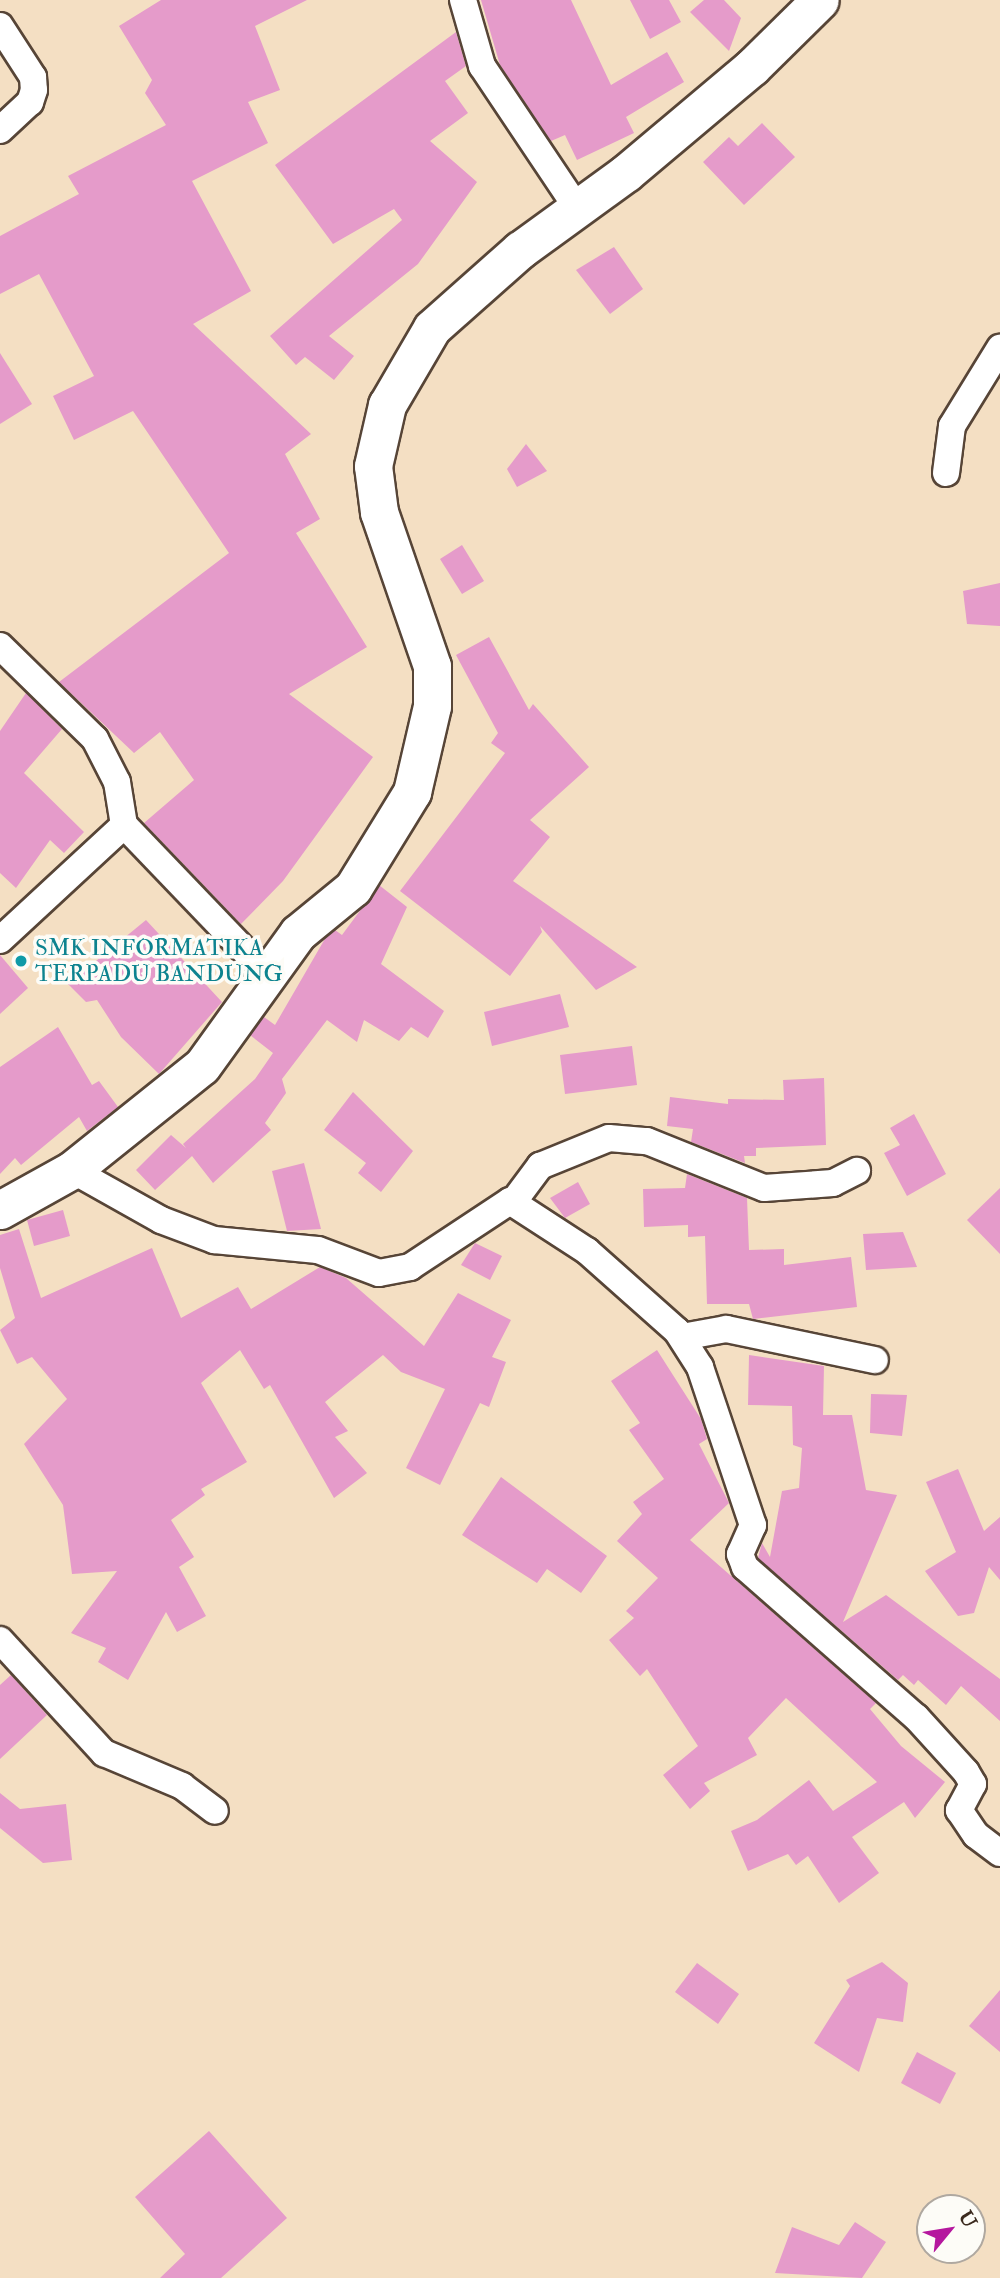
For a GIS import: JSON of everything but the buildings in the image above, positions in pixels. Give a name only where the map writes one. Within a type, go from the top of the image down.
[{"type":"main road","points":[[0,1210],[72,1170],[202,1066],[298,933],[353,888],[412,792],[432,706],[432,667],[374,489],[387,405],[432,328],[752,67],[820,0]]},
{"type":"street","points":[[463,0],[482,66],[577,208]]},
{"type":"street","points":[[0,26],[33,77],[34,90],[30,102],[0,130]]},
{"type":"street","points":[[946,473],[951,426],[1000,348]]},
{"type":"street","points":[[0,646],[95,739],[117,782],[124,825],[269,976]]},
{"type":"street","points":[[0,940],[124,825]]},
{"type":"street","points":[[72,1170],[161,1220],[214,1240],[318,1250],[379,1272],[410,1268],[514,1201],[540,1166],[609,1138],[648,1141],[764,1188],[833,1183],[857,1171]]},
{"type":"street","points":[[514,1201],[587,1251],[682,1337],[700,1367],[753,1525],[740,1554],[745,1567],[916,1717],[966,1772],[972,1787],[957,1807],[975,1835],[1000,1853]]},
{"type":"street","points":[[682,1337],[726,1328],[875,1360]]},
{"type":"street","points":[[0,1640],[104,1753],[182,1786],[215,1811]]},
{"type":"place","name":"SMK INFORMATIKA TERPADU BANDUNG","points":[[21,961]]}]
